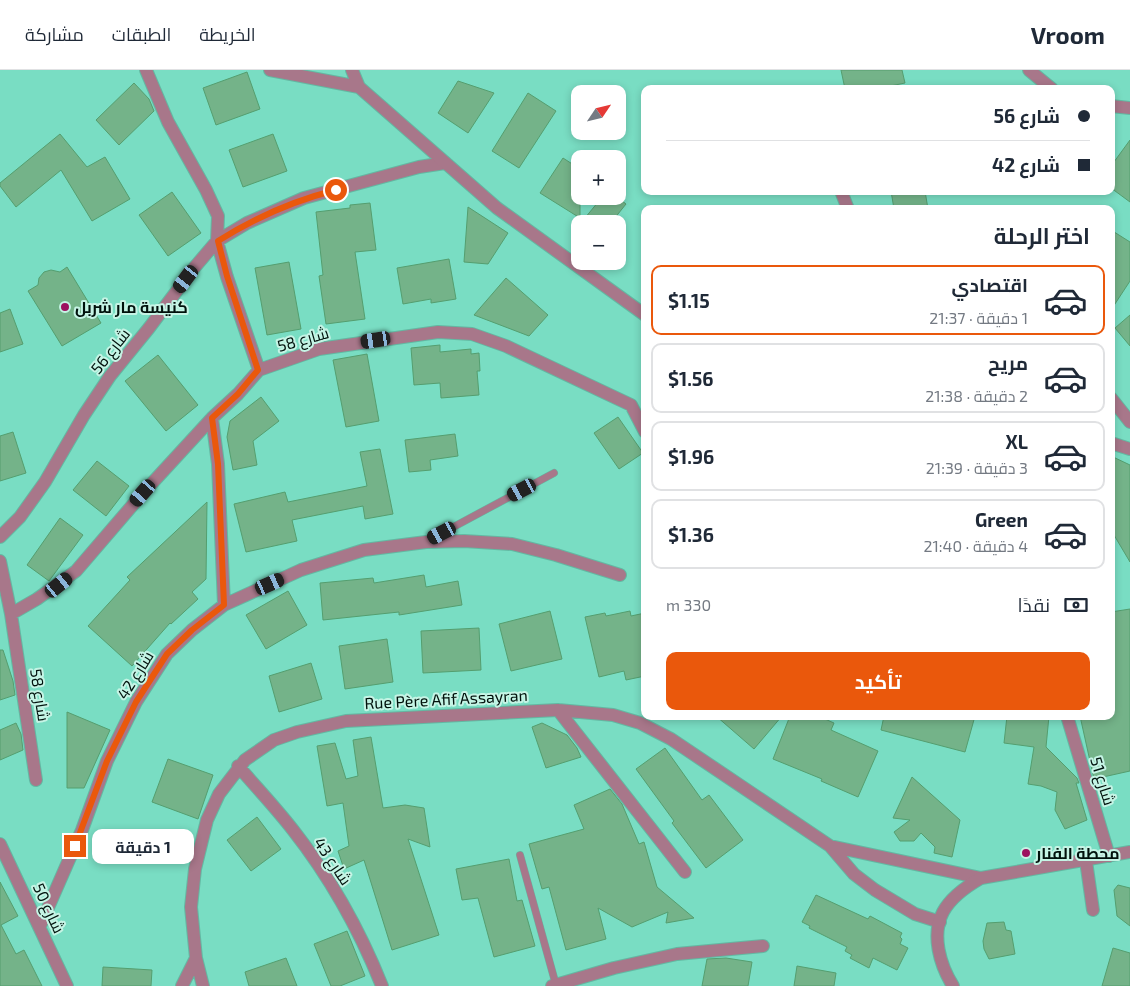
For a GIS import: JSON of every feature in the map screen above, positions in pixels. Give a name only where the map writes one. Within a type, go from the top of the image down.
[{"type":"street","points":[[11,614],[38,599],[76,571],[143,493],[212,418],[238,394],[258,370],[227,276],[218,241],[218,216],[206,190],[168,122],[146,70]]},
{"type":"street","points":[[270,70],[359,87]]},
{"type":"street","points":[[352,70],[359,87],[497,208],[641,312]]},
{"type":"street","points":[[1028,70],[1047,85]]},
{"type":"street","points":[[1115,106],[1130,108]]},
{"type":"street","name":"شارع 56","points":[[0,537],[20,517],[45,482],[84,414],[110,376],[194,268],[218,241],[248,222],[304,198],[445,163]]},
{"type":"street","name":"شارع 58","points":[[258,370],[327,348],[438,332],[472,334],[506,346],[631,405],[641,424]]},
{"type":"street","points":[[1115,403],[1130,422]]},
{"type":"street","points":[[212,418],[218,464],[224,605]]},
{"type":"street","points":[[1115,444],[1130,449]]},
{"type":"street","name":"شارع 42","points":[[40,926],[82,830],[107,761],[136,702],[167,654],[192,630],[224,605],[301,570],[364,550],[426,542],[464,541],[512,544],[556,555],[620,575]]},
{"type":"street","name":"شارع 58","points":[[0,561],[11,614],[36,780]]},
{"type":"street","points":[[558,710],[686,872]]},
{"type":"street","name":"Rue Père Afif Assayran","points":[[203,986],[196,958],[192,907],[195,869],[207,820],[218,794],[244,760],[274,740],[298,732],[346,721],[558,710],[613,715],[640,723],[671,739],[830,846],[854,874],[875,890],[915,914],[940,922]]},
{"type":"street","name":"شارع 51","points":[[1068,720],[1109,856]]},
{"type":"street","name":"شارع 43","points":[[238,766],[294,831],[332,887],[363,943],[382,986]]},
{"type":"street","name":"شارع 50","points":[[0,844],[67,986]]},
{"type":"street","name":"Rue Père Afif Assayran","points":[[830,846],[981,878]]},
{"type":"street","points":[[952,986],[942,964],[939,950],[940,922],[943,912],[949,904],[967,886],[981,878],[1130,852]]},
{"type":"street","points":[[1086,861],[1093,910]]},
{"type":"street","points":[[554,986],[614,968],[677,954],[763,946]]},
{"type":"street","points":[[182,986],[196,958]]},
{"type":"lane","points":[[426,542],[554,473]]},
{"type":"lane","points":[[520,855],[554,986]]},
{"type":"building","points":[[841,70],[902,70],[905,83],[895,85],[844,85]]},
{"type":"building","points":[[247,72],[260,109],[216,125],[203,88]]},
{"type":"building","points":[[458,81],[494,93],[468,133],[438,113]]},
{"type":"building","points":[[134,83],[149,99],[154,111],[119,145],[96,120]]},
{"type":"building","points":[[528,93],[556,111],[519,168],[492,151]]},
{"type":"building","points":[[60,134],[87,167],[105,157],[130,199],[92,221],[61,170],[16,207],[0,186],[0,183]]},
{"type":"building","points":[[273,134],[287,171],[243,187],[229,150]]},
{"type":"building","points":[[1130,140],[1130,202],[1115,191],[1115,161]]},
{"type":"building","points":[[563,158],[571,163],[571,205],[580,205],[580,215],[575,215],[540,193]]},
{"type":"building","points":[[172,192],[201,233],[168,256],[139,215]]},
{"type":"building","points":[[892,195],[926,195],[927,205],[893,205]]},
{"type":"building","points":[[370,203],[376,250],[355,252],[365,319],[326,324],[319,276],[323,275],[316,212],[350,208],[350,205]]},
{"type":"building","points":[[596,205],[625,205],[617,215],[587,215]]},
{"type":"building","points":[[468,207],[508,233],[488,264],[464,262]]},
{"type":"building","points":[[1115,233],[1130,242],[1130,281],[1115,304]]},
{"type":"building","points":[[449,259],[456,299],[431,303],[431,299],[403,304],[397,268]]},
{"type":"building","points":[[289,262],[301,329],[267,335],[255,268]]},
{"type":"building","name":"كنيسة مار شربل","points":[[67,267],[101,323],[62,346],[28,291],[38,285],[39,278],[44,272],[51,270],[60,272]]},
{"type":"building","points":[[506,278],[548,315],[529,336],[474,315]]},
{"type":"building","points":[[10,309],[23,344],[0,352],[0,313]]},
{"type":"building","points":[[1130,315],[1130,346],[1115,328]]},
{"type":"building","points":[[440,345],[440,352],[471,349],[471,354],[479,353],[480,371],[477,371],[479,395],[441,398],[440,383],[414,385],[411,348]]},
{"type":"building","points":[[367,354],[379,421],[346,427],[333,360]]},
{"type":"building","points":[[158,355],[198,405],[166,431],[125,381]]},
{"type":"building","points":[[261,397],[279,421],[253,441],[257,465],[233,470],[227,437],[230,421]]},
{"type":"building","points":[[618,417],[641,450],[641,454],[619,469],[594,433]]},
{"type":"building","points":[[13,432],[26,473],[0,481],[0,436]]},
{"type":"building","points":[[455,434],[458,456],[430,460],[431,470],[409,472],[405,440]]},
{"type":"building","points":[[380,449],[393,514],[365,519],[363,506],[292,520],[297,541],[246,552],[234,504],[285,492],[288,502],[367,486],[360,452]]},
{"type":"building","points":[[1115,458],[1130,465],[1130,562],[1115,537]]},
{"type":"building","points":[[97,461],[129,486],[106,516],[73,490]]},
{"type":"building","points":[[207,502],[206,579],[192,592],[198,599],[170,623],[132,666],[88,626],[130,580],[127,577]]},
{"type":"building","points":[[60,518],[83,535],[49,581],[27,565]]},
{"type":"building","points":[[424,575],[426,587],[458,581],[462,605],[399,615],[399,612],[323,620],[320,583],[373,578],[374,583]]},
{"type":"building","points":[[288,591],[307,625],[266,649],[246,615]]},
{"type":"building","points":[[1130,609],[1130,771],[1094,779],[1081,720],[1115,720],[1115,611]]},
{"type":"building","points":[[550,611],[562,659],[511,671],[499,624]]},
{"type":"building","points":[[630,611],[631,616],[641,614],[641,677],[626,680],[624,671],[599,677],[585,617],[605,613],[606,616]]},
{"type":"building","points":[[479,628],[481,670],[423,673],[421,631]]},
{"type":"building","points":[[387,639],[393,682],[345,689],[339,646]]},
{"type":"building","points":[[0,650],[3,650],[13,681],[15,695],[0,700]]},
{"type":"building","points":[[311,663],[322,699],[279,712],[269,676]]},
{"type":"building","points":[[67,712],[110,730],[84,788],[67,788]]},
{"type":"building","points":[[721,720],[779,720],[754,749]]},
{"type":"building","points":[[788,720],[827,720],[834,723],[831,730],[878,751],[858,797],[821,781],[822,779],[773,759]]},
{"type":"building","points":[[883,720],[974,720],[965,752],[881,730]]},
{"type":"building","points":[[1007,720],[1049,720],[1046,747],[1077,778],[1079,783],[1076,783],[1087,820],[1065,829],[1055,810],[1057,792],[1041,786],[1028,784],[1034,747],[1004,743]]},
{"type":"building","points":[[16,723],[21,734],[23,750],[0,760],[0,730]]},
{"type":"building","points":[[542,723],[567,735],[581,757],[546,768],[532,727]]},
{"type":"building","points":[[371,737],[383,808],[405,805],[424,808],[430,847],[408,839],[439,935],[392,950],[364,860],[344,869],[338,851],[349,846],[343,803],[327,806],[317,746],[335,743],[346,779],[358,776],[353,740]]},
{"type":"building","points":[[665,748],[702,800],[709,795],[743,840],[706,868],[672,823],[674,821],[636,769]]},
{"type":"building","points":[[168,759],[213,775],[198,819],[152,802]]},
{"type":"building","points":[[912,777],[960,820],[952,857],[934,853],[935,847],[921,833],[914,841],[900,841],[894,832],[910,820],[893,818]]},
{"type":"building","points":[[610,789],[622,804],[639,844],[644,842],[657,887],[694,918],[666,923],[668,912],[632,927],[598,908],[606,939],[566,950],[549,887],[542,889],[529,844],[584,829],[574,805]]},
{"type":"building","points":[[257,817],[281,849],[251,871],[227,840]]},
{"type":"building","points":[[509,859],[517,901],[522,900],[535,946],[494,957],[478,898],[462,900],[456,869]]},
{"type":"building","points":[[0,882],[18,916],[1,925],[16,954],[24,950],[42,986],[0,986]]},
{"type":"building","points":[[1118,885],[1130,888],[1130,926],[1117,916],[1114,890]]},
{"type":"building","points":[[816,895],[868,919],[870,916],[902,933],[900,944],[908,948],[897,970],[873,958],[869,968],[850,958],[852,955],[845,951],[847,947],[809,928],[810,926],[802,922]]},
{"type":"building","points":[[1004,922],[1006,930],[1011,931],[1015,954],[989,959],[984,949],[983,941],[987,923]]},
{"type":"building","points":[[347,931],[365,976],[340,986],[331,986],[314,944]]},
{"type":"building","points":[[1113,948],[1130,953],[1130,986],[1102,986]]},
{"type":"building","points":[[286,958],[297,986],[249,986],[245,972]]},
{"type":"building","points":[[726,958],[752,962],[748,986],[702,986],[707,959]]},
{"type":"building","points":[[797,966],[836,973],[834,986],[794,986]]},
{"type":"building","points":[[103,967],[152,970],[151,986],[102,986]]},
{"type":"place","name":"كنيسة مار شربل","points":[[65,307]]},
{"type":"place","name":"محطة الفنار","points":[[1026,853]]},
{"type":"route","points":[[75,846],[107,761],[136,702],[167,654],[192,630],[224,605],[218,464],[212,418],[238,394],[258,370],[227,276],[218,241],[248,222],[277,209],[304,198],[336,190]]}]
